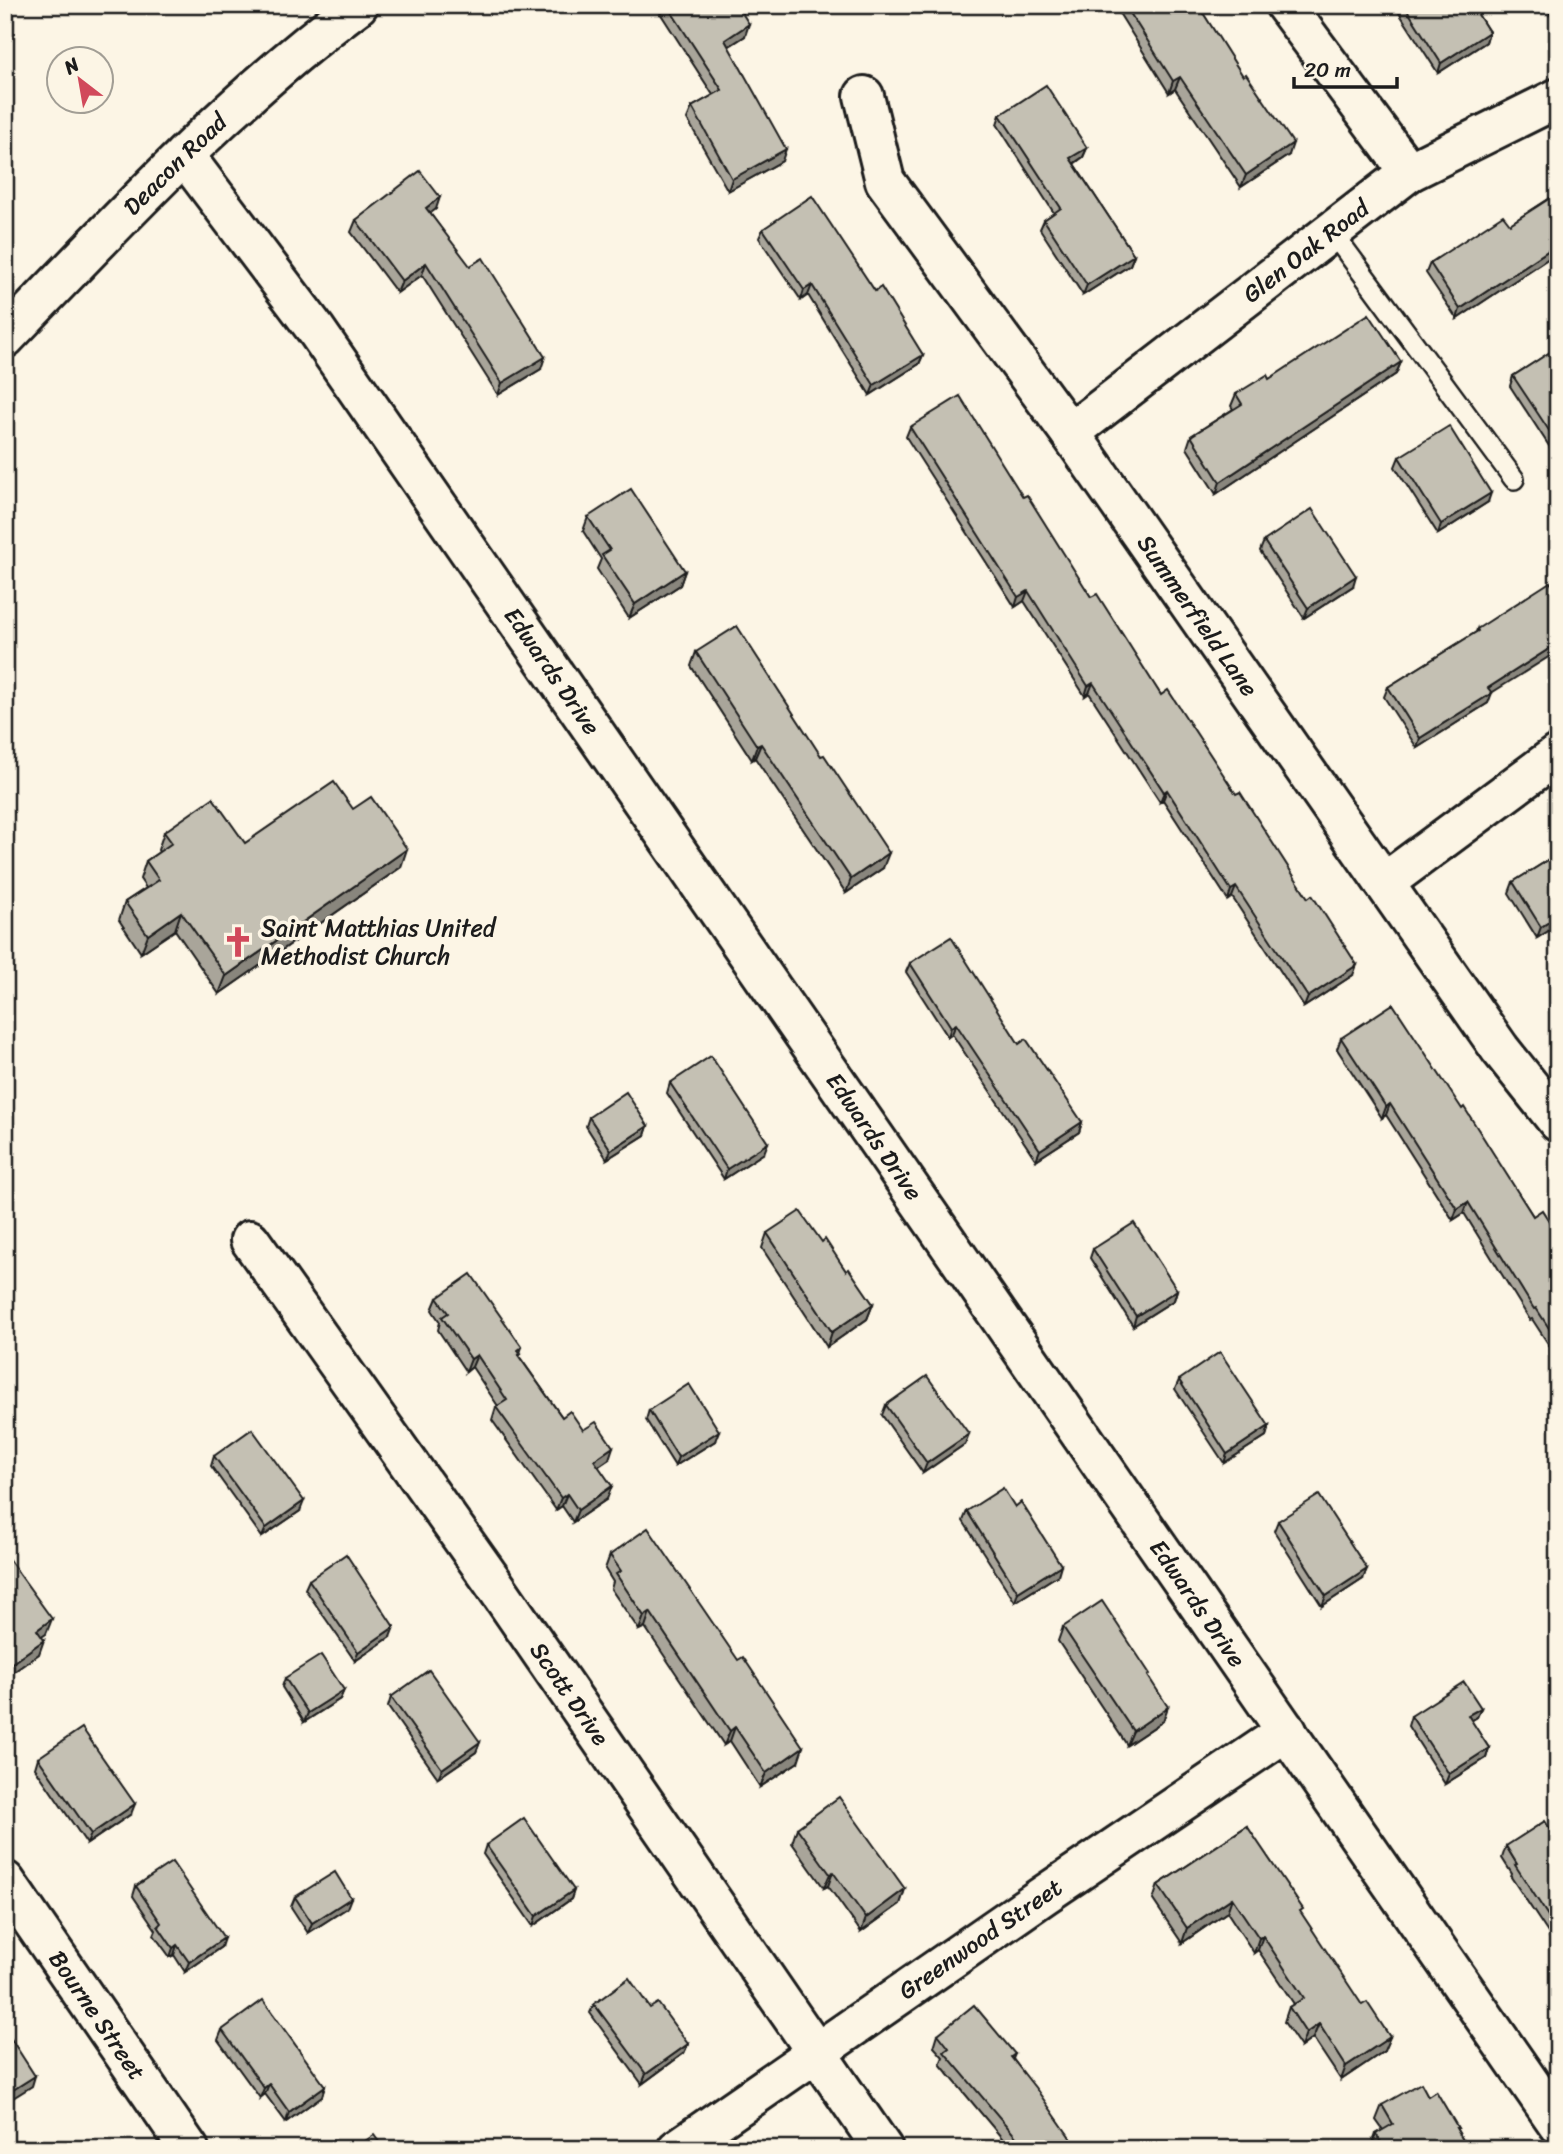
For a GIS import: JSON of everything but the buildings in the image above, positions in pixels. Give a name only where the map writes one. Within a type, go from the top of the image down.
[{"type":"street","name":"Deacon Road","points":[[5,338],[184,155],[271,76],[358,5]]},
{"type":"street","points":[[1285,5],[1409,172]]},
{"type":"street","name":"Summerfield Lane","points":[[864,96],[885,181],[1070,433],[1500,1049],[1558,1122]]},
{"type":"street","name":"Glen Oak Road","points":[[1070,433],[1409,172],[1558,98]]},
{"type":"street","name":"Edwards Drive","points":[[184,155],[316,330],[1558,2124]]},
{"type":"street","points":[[1384,883],[1558,754]]},
{"type":"street","name":"Scott Drive","points":[[250,1240],[497,1590],[883,2149]]},
{"type":"street","name":"Greenwood Street","points":[[677,2149],[1287,1731]]},
{"type":"street","name":"Bourne Street","points":[[5,1881],[189,2149]]},
{"type":"lane","points":[[1332,232],[1514,480]]},
{"type":"place","name":"Saint Matthias United Methodist Church","points":[[238,942]]}]
